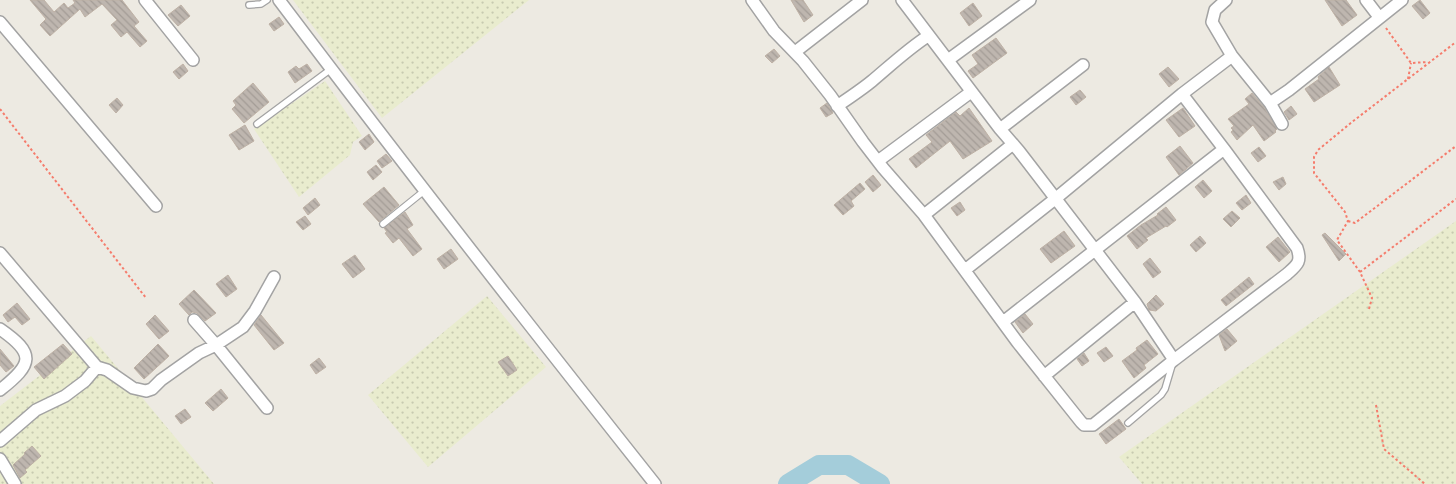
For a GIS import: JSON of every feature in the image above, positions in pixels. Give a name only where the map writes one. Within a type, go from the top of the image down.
[{"type":"street","points":[[145,0],[193,60]]},
{"type":"street","points":[[278,0],[424,191],[655,484]]},
{"type":"street","points":[[752,0],[782,40],[795,52],[830,94],[863,142],[924,215],[1044,376],[1081,422],[1088,426],[1093,425],[1174,360],[1288,274],[1297,265],[1299,260],[1297,248],[1182,94]]},
{"type":"street","points":[[795,52],[862,0]]},
{"type":"street","points":[[902,0],[971,92],[1135,302],[1174,360]]},
{"type":"street","points":[[948,60],[1030,0]]},
{"type":"street","points":[[1226,0],[1215,10],[1212,22],[1232,56],[1270,104],[1282,124]]},
{"type":"street","points":[[1366,0],[1379,17]]},
{"type":"street","points":[[1270,104],[1402,0]]},
{"type":"street","points":[[0,22],[156,206]]},
{"type":"street","points":[[837,106],[873,81],[916,43],[928,36]]},
{"type":"street","points":[[965,270],[1055,199],[1182,94],[1232,56]]},
{"type":"street","points":[[1000,129],[1083,65]]},
{"type":"street","points":[[878,161],[971,92]]},
{"type":"street","points":[[924,215],[1013,144]]},
{"type":"street","points":[[1003,322],[1224,150]]},
{"type":"street","points":[[0,253],[97,367],[106,370],[133,388],[146,391],[152,389],[161,380],[199,353],[216,345],[242,327],[255,311],[274,277]]},
{"type":"street","points":[[1044,376],[1135,302]]},
{"type":"street","points":[[194,320],[268,408]]},
{"type":"street","points":[[0,329],[21,345],[26,357],[23,369],[0,390]]},
{"type":"street","points":[[0,441],[36,410],[65,396],[85,381],[97,367]]},
{"type":"street","points":[[0,459],[15,484]]},
{"type":"lane","points":[[248,5],[261,4],[267,0]]},
{"type":"lane","points":[[256,124],[331,69]]},
{"type":"lane","points":[[384,224],[424,191]]},
{"type":"lane","points":[[1128,423],[1161,395],[1165,389],[1174,360]]},
{"type":"path","points":[[1379,17],[1411,63],[1408,79]]},
{"type":"path","points":[[1369,309],[1372,298],[1360,272],[1337,240],[1348,221],[1345,212],[1314,173],[1314,157],[1318,150],[1352,122],[1456,42]]},
{"type":"path","points":[[1411,63],[1430,61]]},
{"type":"path","points":[[0,109],[146,298]]},
{"type":"path","points":[[1348,221],[1355,223],[1456,146]]},
{"type":"path","points":[[1360,272],[1456,199]]},
{"type":"path","points":[[1376,405],[1384,450],[1425,484]]},
{"type":"green space","points":[[293,0],[529,0],[382,118]]},
{"type":"green space","points":[[325,81],[362,136],[353,142],[350,155],[299,197],[254,129]]},
{"type":"green space","points":[[1456,221],[1456,484],[1142,484],[1119,457]]},
{"type":"green space","points":[[487,296],[546,367],[428,467],[368,395]]},
{"type":"green space","points":[[91,336],[214,484],[0,484],[0,406]]},
{"type":"building","points":[[30,0],[44,0],[54,12],[64,3],[68,8],[75,3],[73,0],[122,0],[139,22],[134,26],[147,41],[140,47],[127,32],[121,37],[111,25],[117,20],[102,4],[85,17],[80,9],[50,36],[40,25],[46,19]]},
{"type":"building","points":[[791,0],[803,0],[813,15],[804,22]]},
{"type":"building","points":[[1325,0],[1346,0],[1357,15],[1342,26]]},
{"type":"building","points":[[1420,0],[1430,13],[1423,19],[1412,6]]},
{"type":"building","points":[[973,3],[982,16],[969,26],[960,13]]},
{"type":"building","points":[[181,5],[190,16],[178,26],[168,15]]},
{"type":"building","points":[[279,17],[284,24],[274,31],[269,24]]},
{"type":"building","points":[[996,38],[1007,53],[973,78],[968,71],[978,64],[972,55]]},
{"type":"building","points":[[774,49],[780,56],[772,63],[765,56]]},
{"type":"building","points":[[183,64],[188,71],[179,79],[173,72]]},
{"type":"building","points":[[307,64],[312,71],[295,83],[288,72],[296,66],[299,69]]},
{"type":"building","points":[[1168,67],[1179,79],[1169,87],[1159,74]]},
{"type":"building","points":[[1329,67],[1340,85],[1314,102],[1305,89],[1319,79],[1318,77]]},
{"type":"building","points":[[253,83],[269,102],[244,123],[232,109],[236,105],[233,101]]},
{"type":"building","points":[[1080,90],[1086,97],[1076,105],[1070,97]]},
{"type":"building","points":[[1252,93],[1264,107],[1277,129],[1276,132],[1264,141],[1253,125],[1237,140],[1231,132],[1233,130],[1231,128],[1234,126],[1228,119],[1249,104],[1245,99]]},
{"type":"building","points":[[117,98],[123,105],[116,113],[109,105]]},
{"type":"building","points":[[827,103],[833,113],[826,117],[820,108]]},
{"type":"building","points":[[1291,106],[1297,114],[1289,120],[1284,112]]},
{"type":"building","points":[[969,108],[992,141],[963,159],[950,141],[916,168],[909,159],[932,142],[926,135],[956,112],[960,116]]},
{"type":"building","points":[[1183,108],[1195,126],[1179,137],[1166,120]]},
{"type":"building","points":[[245,125],[254,141],[239,150],[229,135]]},
{"type":"building","points":[[369,134],[374,142],[365,150],[359,142]]},
{"type":"building","points":[[1180,146],[1193,163],[1179,175],[1166,157]]},
{"type":"building","points":[[1259,147],[1266,156],[1258,162],[1251,153]]},
{"type":"building","points":[[386,154],[392,161],[382,168],[377,161]]},
{"type":"building","points":[[376,165],[382,172],[373,180],[367,172]]},
{"type":"building","points":[[873,175],[881,185],[873,192],[865,182]]},
{"type":"building","points":[[1283,177],[1286,184],[1279,190],[1273,182]]},
{"type":"building","points":[[1203,180],[1212,191],[1204,198],[1195,187]]},
{"type":"building","points":[[860,183],[865,189],[851,201],[854,206],[843,215],[834,205]]},
{"type":"building","points":[[384,187],[399,205],[379,222],[363,204]]},
{"type":"building","points":[[1246,195],[1251,203],[1242,210],[1236,203]]},
{"type":"building","points":[[315,198],[320,205],[308,215],[303,208]]},
{"type":"building","points":[[960,202],[965,210],[957,216],[951,208]]},
{"type":"building","points":[[1166,207],[1176,220],[1146,238],[1148,240],[1137,249],[1127,236],[1158,215]]},
{"type":"building","points":[[1232,211],[1240,218],[1231,227],[1223,219]]},
{"type":"building","points":[[405,212],[413,225],[407,229],[422,249],[413,256],[399,238],[393,243],[385,233],[387,232],[384,228]]},
{"type":"building","points":[[305,216],[311,224],[303,230],[296,222]]},
{"type":"building","points":[[1064,231],[1075,246],[1051,263],[1040,249]]},
{"type":"building","points":[[1325,233],[1346,254],[1339,261],[1322,235]]},
{"type":"building","points":[[1200,236],[1206,243],[1196,252],[1190,245]]},
{"type":"building","points":[[1278,237],[1290,252],[1279,262],[1266,247]]},
{"type":"building","points":[[451,249],[458,259],[444,269],[437,259]]},
{"type":"building","points":[[355,255],[365,269],[353,278],[342,264]]},
{"type":"building","points":[[1150,258],[1161,272],[1153,278],[1143,264]]},
{"type":"building","points":[[228,275],[237,289],[226,297],[216,284]]},
{"type":"building","points":[[1249,277],[1254,284],[1226,306],[1221,300]]},
{"type":"building","points":[[194,290],[216,313],[205,321],[197,313],[192,312],[189,315],[179,304]]},
{"type":"building","points":[[1156,295],[1164,304],[1156,311],[1149,310],[1147,304]]},
{"type":"building","points":[[17,303],[30,319],[22,325],[15,317],[8,322],[3,315]]},
{"type":"building","points":[[1025,314],[1033,324],[1023,333],[1015,322]]},
{"type":"building","points":[[155,315],[169,331],[159,339],[146,324]]},
{"type":"building","points":[[261,315],[284,343],[274,350],[254,325]]},
{"type":"building","points":[[1227,329],[1237,341],[1225,351],[1219,335]]},
{"type":"building","points":[[1147,340],[1158,354],[1144,365],[1146,368],[1134,378],[1122,361]]},
{"type":"building","points":[[63,344],[72,354],[44,379],[34,367]]},
{"type":"building","points":[[158,344],[169,356],[144,379],[134,368]]},
{"type":"building","points":[[1106,347],[1113,356],[1104,362],[1097,353]]},
{"type":"building","points":[[0,349],[14,366],[6,372],[0,365]]},
{"type":"building","points":[[1084,353],[1089,361],[1082,366],[1077,359]]},
{"type":"building","points":[[508,356],[517,370],[508,376],[498,362]]},
{"type":"building","points":[[319,358],[326,367],[316,374],[310,365]]},
{"type":"building","points":[[221,389],[228,398],[213,411],[205,403]]},
{"type":"building","points":[[185,409],[191,417],[181,424],[175,416]]},
{"type":"building","points":[[1119,419],[1126,429],[1106,444],[1099,434]]},
{"type":"building","points":[[32,446],[41,456],[25,470],[27,472],[20,478],[13,465]]},
{"type":"waterway","points":[[788,484],[819,465],[848,465],[880,484]]}]
